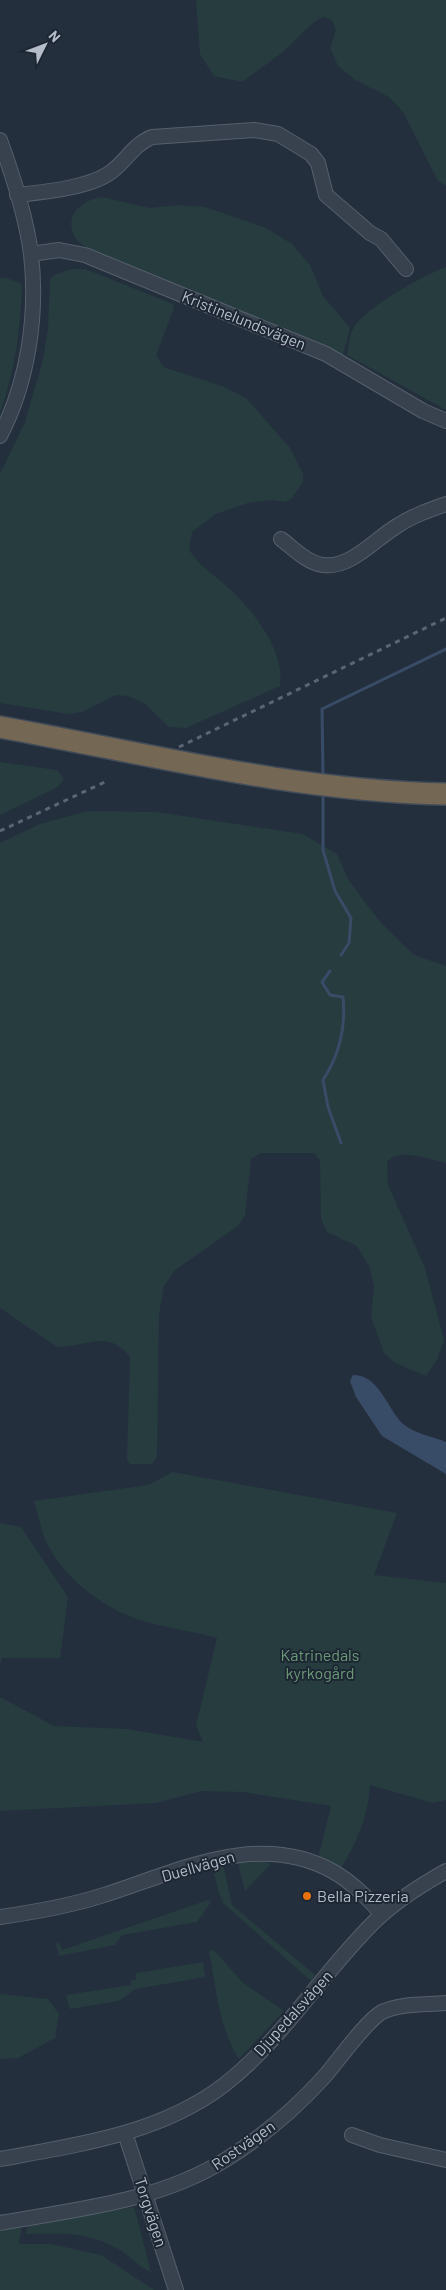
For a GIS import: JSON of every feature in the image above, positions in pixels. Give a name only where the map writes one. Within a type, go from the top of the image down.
[{"type":"highway","points":[[0,727],[300,784],[369,791],[446,794]]},
{"type":"highway","points":[[0,740],[323,797],[446,806]]},
{"type":"street","points":[[17,195],[101,179],[119,166],[138,145],[152,137],[254,130],[267,132],[292,141],[311,154],[318,163],[326,195],[370,233],[381,239],[406,269]]},
{"type":"street","points":[[0,436],[11,415],[27,354],[32,321],[31,254],[17,195],[1,145]]},
{"type":"street","name":"Kristinelundsvägen","points":[[31,254],[59,250],[85,255],[326,354],[423,411],[446,421]]},
{"type":"street","points":[[281,539],[311,562],[330,566],[341,563],[353,556],[416,515],[446,504]]},
{"type":"street","name":"Duellvägen","points":[[0,1917],[43,1911],[84,1901],[211,1860],[239,1854],[278,1854],[322,1866],[360,1890],[382,1914]]},
{"type":"street","name":"Djupedalsvägen","points":[[0,2159],[125,2134],[168,2118],[187,2108],[234,2076],[267,2046],[382,1914],[424,1883],[446,1871]]},
{"type":"street","name":"Rostvägen","points":[[0,2224],[146,2196],[201,2173],[225,2160],[264,2133],[309,2093],[377,2015],[395,2008],[446,2003]]},
{"type":"street","name":"Torgvägen","points":[[125,2134],[176,2290]]},
{"type":"street","points":[[352,2135],[380,2145],[446,2160]]},
{"type":"green space","points":[[196,0],[446,0],[446,186],[438,181],[403,112],[389,97],[355,80],[338,66],[330,48],[336,30],[332,20],[323,17],[314,22],[283,52],[242,82],[214,76],[200,54]]},
{"type":"green space","points":[[101,197],[150,208],[178,205],[205,207],[266,228],[292,244],[310,265],[323,296],[350,328],[343,355],[82,245],[74,236],[71,221],[73,215],[77,209],[88,201]]},
{"type":"green space","points":[[446,267],[446,410],[347,355],[353,329],[369,312],[395,293]]},
{"type":"green space","points":[[71,269],[85,269],[173,304],[174,308],[156,355],[163,367],[222,386],[246,398],[290,448],[303,474],[303,482],[291,499],[285,502],[272,500],[248,503],[216,514],[192,532],[189,550],[193,556],[240,599],[258,621],[273,646],[278,659],[280,686],[186,728],[169,727],[144,703],[128,696],[116,695],[82,712],[69,714],[0,703],[0,474],[25,422],[43,360],[48,328],[50,279]]},
{"type":"green space","points":[[0,278],[7,278],[22,284],[16,349],[10,381],[0,413]]},
{"type":"green space","points":[[0,762],[57,770],[64,779],[58,787],[0,815]]},
{"type":"green space","points":[[88,811],[156,812],[303,834],[337,854],[348,879],[367,905],[383,925],[414,955],[446,966],[446,1163],[415,1155],[400,1155],[387,1162],[388,1185],[425,1268],[444,1340],[437,1360],[426,1376],[395,1363],[384,1353],[371,1317],[374,1287],[370,1268],[357,1246],[327,1232],[321,1219],[320,1161],[314,1153],[261,1153],[251,1159],[245,1215],[238,1226],[175,1270],[164,1286],[159,1314],[157,1457],[152,1464],[130,1464],[127,1460],[130,1357],[122,1348],[105,1341],[57,1347],[0,1308],[0,843],[40,824]]},
{"type":"green space","name":"Katrinedals kyrkogård","points":[[173,1472],[397,1513],[374,1575],[446,1583],[446,1800],[433,1803],[370,1785],[367,1808],[361,1829],[352,1850],[340,1869],[316,1866],[331,1806],[243,1792],[202,1791],[156,1803],[0,1811],[0,1697],[54,1726],[127,1729],[203,1742],[196,1726],[217,1638],[140,1620],[110,1607],[96,1598],[70,1575],[50,1549],[43,1534],[34,1501],[148,1485]]},
{"type":"green space","points":[[0,1523],[21,1527],[68,1597],[60,1658],[2,1658],[0,1665]]},
{"type":"green space","points":[[242,1860],[267,1861],[270,1865],[245,1891],[238,1863]]},
{"type":"green space","points":[[223,1865],[232,1905],[315,1975],[311,1981],[223,1903],[213,1867]]},
{"type":"green space","points":[[208,1900],[211,1902],[197,1922],[122,1935],[115,1945],[59,1956],[56,1944],[59,1942],[62,1950]]},
{"type":"green space","points":[[214,1950],[242,1982],[284,2011],[239,2059],[227,2034],[219,2007],[209,1951]]},
{"type":"green space","points":[[203,1962],[205,1977],[136,1989],[118,2001],[70,2009],[66,1995],[131,1985],[131,1980],[136,1980],[136,1973]]},
{"type":"green space","points":[[0,1994],[48,1999],[59,2014],[55,2038],[18,2058],[0,2059]]},
{"type":"green space","points":[[134,2207],[151,2272],[120,2250],[97,2240],[63,2234],[26,2234],[28,2225]]},
{"type":"green space","points":[[22,2224],[19,2244],[51,2244],[101,2255],[154,2290],[0,2290],[0,2229]]},
{"type":"water","points":[[353,1375],[362,1376],[376,1386],[397,1417],[407,1427],[446,1442],[446,1474],[382,1436],[356,1397],[350,1381]]},
{"type":"waterway","points":[[323,773],[322,709],[446,649]]},
{"type":"waterway","points":[[323,795],[323,850],[335,891],[351,918],[349,943],[341,955]]},
{"type":"waterway","points":[[330,971],[322,982],[330,995],[343,997],[344,1019],[338,1050],[323,1080],[328,1107],[341,1143]]},
{"type":"railway","points":[[179,747],[446,618]]},
{"type":"railway","points":[[0,831],[107,781]]},
{"type":"place","name":"Bella Pizzeria","points":[[307,1896]]}]
